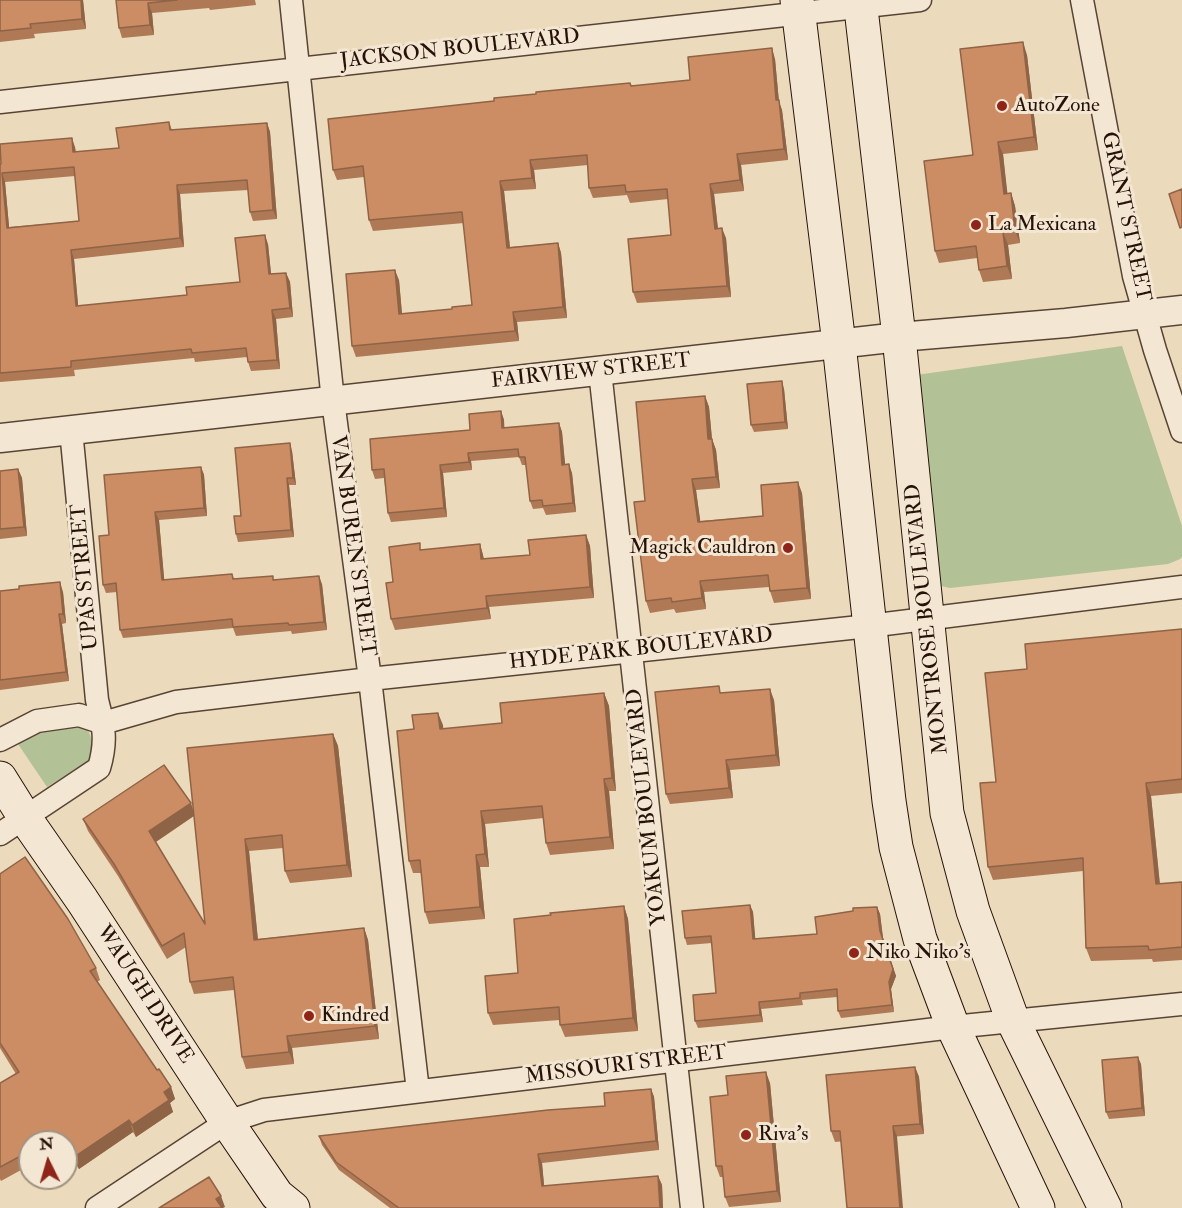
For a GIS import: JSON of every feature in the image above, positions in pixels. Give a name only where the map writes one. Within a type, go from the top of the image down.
[{"type":"main road","name":"MONTROSE BOULEVARD","points":[[861,3],[899,337],[947,813],[973,911],[1013,1021],[1105,1208]]},
{"type":"main road","points":[[798,7],[839,344],[888,801],[896,847],[920,939],[953,1027],[1038,1208]]},
{"type":"main road","name":"WAUGH DRIVE","points":[[0,778],[12,826],[82,900],[227,1122],[285,1204]]},
{"type":"street","name":"VAN BUREN STREET","points":[[291,0],[333,400],[370,679],[418,1091]]},
{"type":"street","name":"JACKSON BOULEVARD","points":[[0,102],[798,7],[920,0]]},
{"type":"street","name":"GRANT STREET","points":[[1082,0],[1134,276],[1182,431]]},
{"type":"street","name":"FAIRVIEW STREET","points":[[0,438],[899,337],[1066,323],[1182,310]]},
{"type":"street","name":"YOAKUM BOULEVARD","points":[[600,371],[692,1208]]},
{"type":"street","name":"UPAS STREET","points":[[71,430],[97,700],[103,723]]},
{"type":"street","name":"HYDE PARK BOULEVARD","points":[[103,723],[176,702],[869,626],[1182,587]]},
{"type":"street","points":[[0,740],[37,721],[79,715],[103,723],[105,749],[99,768],[12,826]]},
{"type":"street","name":"MISSOURI STREET","points":[[97,1208],[227,1122],[264,1110],[953,1027],[1182,1004]]},
{"type":"green space","points":[[1122,346],[1182,526],[1182,557],[1168,564],[950,588],[937,585],[916,375]]},
{"type":"green space","points":[[81,723],[91,739],[91,759],[47,787],[18,744],[41,730]]},
{"type":"building","points":[[0,0],[81,0],[82,19],[30,24],[31,28],[0,31]]},
{"type":"building","points":[[116,0],[177,0],[148,3],[150,25],[119,28]]},
{"type":"building","points":[[1023,42],[1034,137],[998,142],[1004,194],[1011,193],[1015,231],[1003,232],[1007,266],[979,270],[976,246],[935,251],[924,161],[973,155],[960,49]]},
{"type":"building","points":[[772,48],[776,100],[779,100],[784,149],[737,154],[740,180],[710,184],[715,229],[722,228],[727,286],[633,292],[628,239],[671,235],[667,189],[626,192],[625,185],[589,188],[587,155],[530,160],[532,178],[500,181],[507,248],[558,243],[563,307],[513,312],[515,331],[352,346],[346,274],[395,270],[399,314],[472,305],[462,212],[369,220],[363,166],[333,170],[328,119],[494,101],[494,98],[536,94],[536,92],[690,80],[688,57]]},
{"type":"building","points":[[169,122],[170,130],[267,123],[273,210],[250,212],[247,180],[177,185],[180,238],[71,250],[76,306],[187,295],[186,287],[240,282],[235,238],[265,235],[269,274],[286,273],[290,308],[272,310],[277,360],[248,362],[246,348],[192,353],[191,349],[71,361],[71,367],[0,373],[0,144],[72,138],[73,152],[119,148],[116,128]],"holes":[[[74,167],[79,221],[7,228],[2,173]]]},
{"type":"building","points":[[1182,189],[1182,227],[1180,228],[1169,194]]},
{"type":"building","points":[[782,381],[785,422],[751,425],[747,384]]},
{"type":"building","points":[[705,396],[708,439],[712,439],[716,477],[692,479],[698,522],[763,516],[761,485],[798,482],[807,588],[770,591],[768,575],[700,581],[702,598],[672,602],[671,598],[646,601],[634,502],[645,501],[636,402]]},
{"type":"building","points":[[501,411],[502,428],[559,423],[562,465],[569,464],[573,503],[543,506],[542,500],[530,501],[525,457],[519,457],[518,449],[468,453],[469,462],[440,465],[444,508],[388,513],[384,469],[372,470],[370,439],[470,430],[469,414]]},
{"type":"building","points":[[290,443],[293,478],[287,478],[291,530],[236,534],[234,516],[241,516],[235,448]]},
{"type":"building","points":[[201,467],[204,508],[155,512],[162,580],[232,574],[233,579],[273,576],[273,580],[319,576],[324,622],[233,627],[232,619],[120,630],[116,583],[103,585],[99,536],[109,535],[104,475]]},
{"type":"building","points":[[18,469],[24,527],[0,529],[0,471]]},
{"type":"building","points":[[586,535],[590,587],[486,596],[487,608],[391,619],[386,583],[393,582],[389,547],[420,543],[420,550],[480,544],[481,559],[530,555],[528,540]]},
{"type":"building","points":[[60,582],[63,614],[59,614],[66,672],[0,680],[0,591],[19,589],[19,586]]},
{"type":"building","points":[[1182,629],[1182,779],[1146,783],[1156,884],[1182,882],[1182,947],[1149,950],[1148,946],[1086,948],[1083,858],[988,867],[980,783],[996,782],[985,673],[1027,669],[1025,644]]},
{"type":"building","points":[[719,686],[720,693],[770,689],[776,755],[726,760],[729,788],[666,794],[655,692]]},
{"type":"building","points":[[604,693],[612,778],[604,779],[610,837],[546,843],[542,806],[481,811],[485,854],[476,855],[480,907],[425,912],[420,860],[409,861],[397,731],[414,729],[412,715],[438,713],[440,729],[502,723],[500,703]]},
{"type":"building","points":[[333,734],[347,865],[285,871],[282,835],[245,839],[254,940],[364,928],[375,1026],[287,1036],[289,1052],[242,1057],[233,977],[190,982],[184,933],[162,946],[114,864],[83,819],[164,765],[191,803],[149,831],[205,924],[187,748]]},
{"type":"building","points":[[25,857],[68,919],[96,968],[90,971],[171,1087],[164,1092],[169,1100],[132,1125],[129,1120],[78,1154],[78,1130],[18,1130],[18,1157],[0,1167],[0,1083],[19,1072],[0,1043],[0,874]]},
{"type":"building","points":[[750,905],[753,939],[817,934],[815,917],[853,911],[853,908],[877,907],[880,931],[893,969],[889,982],[892,1005],[838,1011],[837,989],[800,993],[800,998],[759,1002],[760,1015],[695,1021],[693,995],[716,993],[711,936],[685,938],[682,911]]},
{"type":"building","points":[[624,906],[633,1018],[560,1025],[559,1007],[488,1013],[485,976],[518,973],[514,919]]},
{"type":"building","points":[[1138,1057],[1142,1108],[1106,1112],[1102,1060]]},
{"type":"building","points":[[915,1067],[920,1124],[893,1126],[900,1208],[847,1208],[840,1131],[831,1131],[826,1075]]},
{"type":"building","name":"Riva's","points":[[766,1072],[777,1191],[725,1197],[722,1166],[716,1166],[710,1097],[728,1095],[726,1076]]},
{"type":"building","points":[[651,1089],[656,1141],[538,1154],[542,1186],[658,1176],[660,1208],[399,1208],[336,1162],[319,1136],[548,1110],[605,1106],[604,1093]]},
{"type":"building","points":[[209,1177],[221,1196],[216,1199],[222,1208],[159,1208]]},
{"type":"place","name":"AutoZone","points":[[1002,106]]},
{"type":"place","name":"La Mexicana","points":[[976,225]]},
{"type":"place","name":"Magick Cauldron","points":[[788,548]]},
{"type":"place","name":"Niko Niko's","points":[[854,953]]},
{"type":"place","name":"Kindred","points":[[309,1016]]},
{"type":"place","name":"Riva's","points":[[746,1135]]}]
